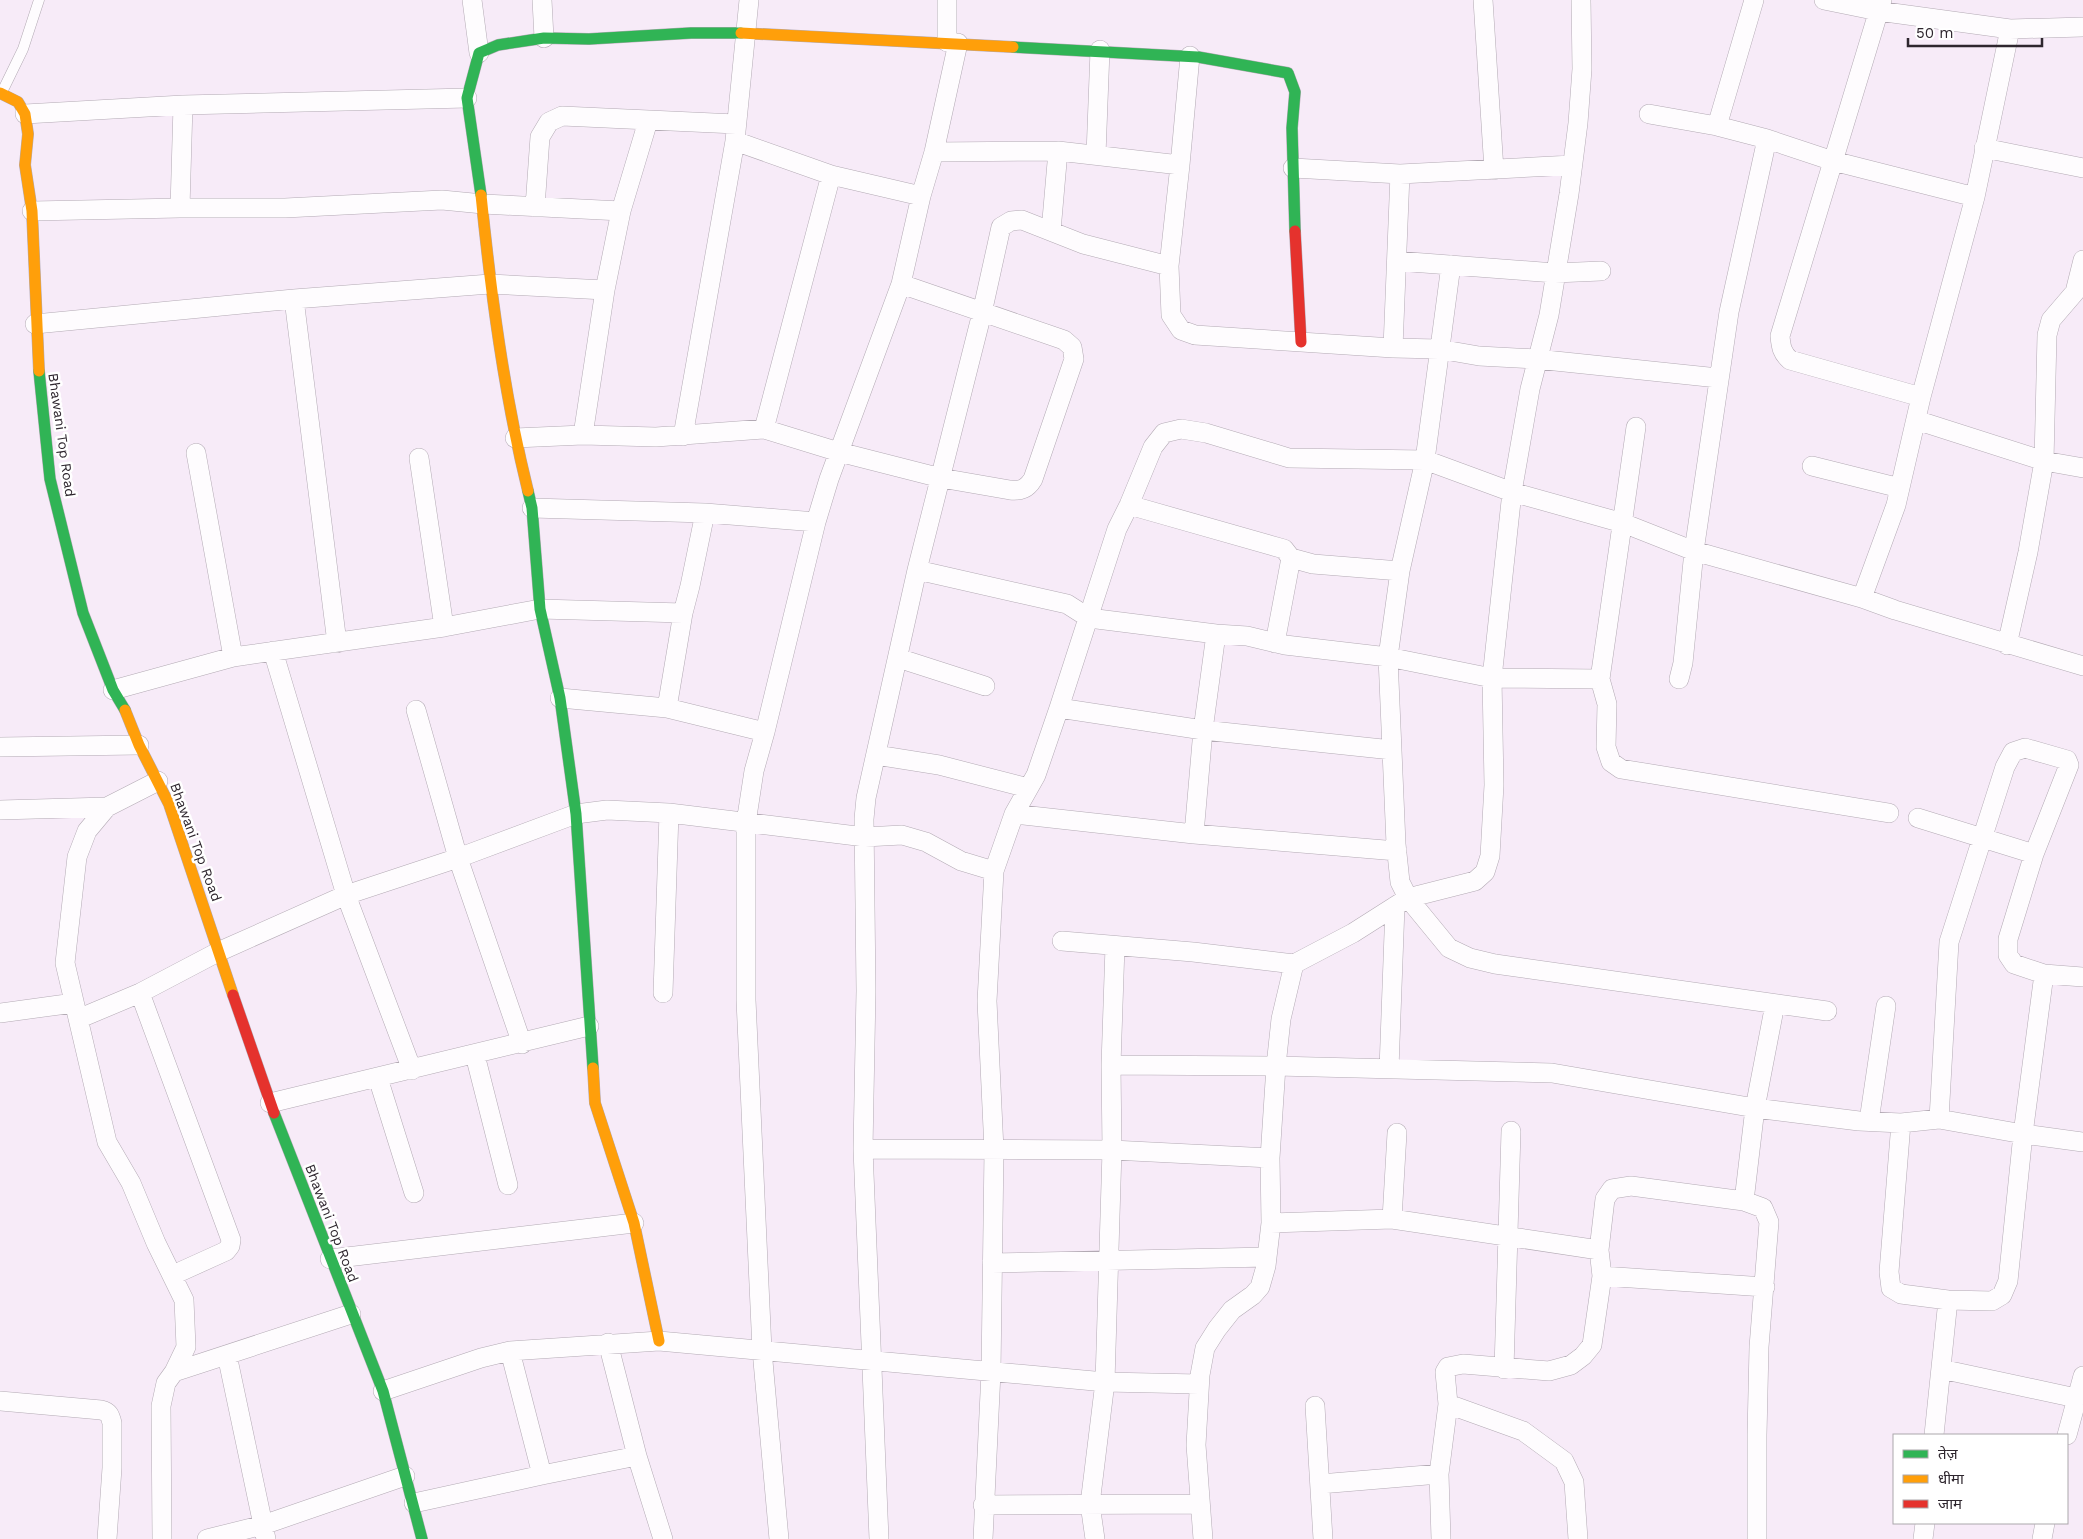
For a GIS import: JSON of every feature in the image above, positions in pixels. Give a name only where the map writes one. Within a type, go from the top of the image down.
[{"type":"street","points":[[472,0],[479,53],[466,98],[483,204],[490,284],[515,438],[532,508],[540,609],[560,698],[576,814],[588,1026],[595,1103],[634,1223],[659,1341]]},
{"type":"street","points":[[542,0],[544,38]]},
{"type":"street","points":[[683,436],[735,132],[749,0]]},
{"type":"street","points":[[779,1539],[762,1350],[746,1000],[746,823],[754,771],[816,522],[839,452],[902,284],[921,196],[934,152],[953,43],[947,0]]},
{"type":"street","points":[[1483,0],[1494,170]]},
{"type":"street","points":[[1062,941],[1193,952],[1294,964],[1353,933],[1402,902],[1475,881],[1485,872],[1490,856],[1494,785],[1492,678],[1512,492],[1536,359],[1549,315],[1569,194],[1578,123],[1581,78],[1581,0]]},
{"type":"street","points":[[1717,126],[1754,0]]},
{"type":"street","points":[[1824,0],[1880,6],[2010,29],[2083,27]]},
{"type":"street","points":[[1880,6],[1780,336],[1782,354],[1790,360],[1921,396]]},
{"type":"street","points":[[1862,598],[1900,488],[1921,396],[1975,197],[2010,29]]},
{"type":"street","points":[[479,53],[498,45],[544,38],[589,39],[691,33],[746,33],[1190,56],[1288,73],[1293,80],[1295,89],[1292,126],[1301,342]]},
{"type":"street","points":[[1096,155],[1100,50]]},
{"type":"street","points":[[1190,56],[1170,266],[1171,315],[1181,330],[1195,335],[1393,348],[1439,349],[1479,356],[1536,359],[1718,378]]},
{"type":"street","points":[[1,93],[18,102],[25,114],[183,106],[466,98]]},
{"type":"street","points":[[180,208],[183,106]]},
{"type":"street","name":"Bhawani Top Road","points":[[25,114],[28,134],[26,165],[32,211],[39,379],[50,479],[83,613],[113,690],[126,712],[139,745],[169,804],[270,1103],[382,1390],[414,1503],[422,1539]]},
{"type":"street","points":[[1648,114],[1717,126],[1767,139],[1833,161],[1975,197]]},
{"type":"street","points":[[535,207],[540,137],[549,122],[562,116],[648,121],[735,132],[831,176],[921,196]]},
{"type":"street","points":[[582,435],[605,290],[621,211],[648,121]]},
{"type":"street","points":[[1679,679],[1683,663],[1694,551],[1718,378],[1729,312],[1767,139]]},
{"type":"street","points":[[1984,148],[2083,168]]},
{"type":"street","points":[[934,152],[1058,151],[1180,164]]},
{"type":"street","points":[[1051,231],[1058,151]]},
{"type":"street","points":[[1293,168],[1400,174],[1572,165]]},
{"type":"street","points":[[1393,348],[1400,174]]},
{"type":"street","points":[[764,429],[831,176]]},
{"type":"street","points":[[32,211],[285,208],[442,200],[621,211]]},
{"type":"street","points":[[878,1539],[863,1149],[866,991],[864,819],[866,798],[917,570],[982,313],[1001,227],[1011,221],[1022,220],[1083,244],[1170,266]]},
{"type":"street","points":[[2007,645],[2028,552],[2044,461],[2047,336],[2051,320],[2075,292],[2083,260]]},
{"type":"street","points":[[1397,261],[1555,273],[1601,271]]},
{"type":"street","points":[[1389,1069],[1402,902],[1397,851],[1388,657],[1400,571],[1425,460],[1451,265]]},
{"type":"street","points":[[36,324],[294,299],[490,284],[605,290]]},
{"type":"street","points":[[515,438],[582,435],[656,437],[764,429],[839,452],[941,478],[1010,490],[1020,490],[1028,487],[1033,479],[1074,359],[1072,347],[1064,340],[902,284]]},
{"type":"street","points":[[294,299],[337,643]]},
{"type":"street","points":[[1916,420],[2044,461],[2083,468]]},
{"type":"street","points":[[1636,427],[1600,679],[1607,704],[1606,747],[1611,762],[1621,769],[1889,813]]},
{"type":"street","points":[[982,1539],[991,1372],[994,1150],[988,1001],[994,871],[1014,814],[1036,774],[1117,529],[1153,447],[1164,433],[1181,429],[1206,434],[1288,458],[1425,460],[1512,492],[1623,523],[1694,551],[1862,598],[2007,645],[2083,666]]},
{"type":"street","points":[[196,453],[232,657]]},
{"type":"street","points":[[419,458],[444,627]]},
{"type":"street","points":[[1812,466],[1900,488]]},
{"type":"street","points":[[1129,505],[1284,549],[1291,558],[1313,564],[1400,571]]},
{"type":"street","points":[[532,508],[704,513],[816,522]]},
{"type":"street","points":[[667,708],[682,613],[690,586],[704,513]]},
{"type":"street","points":[[1275,643],[1291,558]]},
{"type":"street","points":[[917,570],[1067,604],[1089,618],[1216,634],[1247,636],[1275,643],[1388,657],[1492,678],[1600,679]]},
{"type":"street","points":[[113,690],[232,657],[444,627],[540,609],[682,613]]},
{"type":"street","points":[[1194,834],[1203,730],[1216,634]]},
{"type":"street","points":[[273,651],[346,895],[412,1070]]},
{"type":"street","points":[[898,658],[985,686]]},
{"type":"street","points":[[560,698],[667,708],[765,732]]},
{"type":"street","points":[[1059,708],[1203,730],[1392,750]]},
{"type":"street","points":[[416,710],[458,858],[522,1044]]},
{"type":"street","points":[[0,747],[139,745]]},
{"type":"street","points":[[1939,1119],[1949,942],[2005,768],[2013,752],[2024,748],[2067,760],[2069,765],[2034,854],[2008,939],[2008,955],[2014,964],[2044,974],[2083,977]]},
{"type":"street","points":[[876,755],[939,765],[1028,788]]},
{"type":"street","points":[[158,781],[107,807],[87,831],[77,857],[65,963],[107,1142],[131,1183],[156,1243],[184,1300],[186,1347],[174,1372],[166,1383],[161,1406],[162,1539]]},
{"type":"street","points":[[0,810],[107,807]]},
{"type":"street","points":[[0,1013],[76,1011],[140,993],[218,952],[346,895],[458,858],[576,814],[606,810],[669,813],[865,837],[902,835],[926,842],[961,861],[994,871]]},
{"type":"street","points":[[663,993],[669,813]]},
{"type":"street","points":[[1014,814],[1194,834],[1397,851]]},
{"type":"street","points":[[1918,818],[2034,854]]},
{"type":"street","points":[[1402,902],[1449,948],[1470,958],[1495,964],[1827,1011]]},
{"type":"street","points":[[1095,1539],[1090,1504],[1105,1382],[1112,1150],[1111,1065],[1115,946]]},
{"type":"street","points":[[1203,1539],[1196,1445],[1199,1384],[1205,1348],[1232,1310],[1253,1295],[1260,1287],[1267,1257],[1271,1222],[1270,1158],[1276,1066],[1281,1019],[1294,964]]},
{"type":"street","points":[[1901,1124],[1890,1272],[1892,1288],[1901,1294],[1948,1300],[1992,1301],[2002,1295],[2008,1281],[2023,1134],[2044,974]]},
{"type":"street","points":[[140,993],[231,1240],[226,1252],[172,1275]]},
{"type":"street","points":[[1744,1201],[1755,1108],[1775,1004]]},
{"type":"street","points":[[1869,1122],[1886,1006]]},
{"type":"street","points":[[270,1103],[522,1044],[588,1026]]},
{"type":"street","points":[[475,1055],[508,1185]]},
{"type":"street","points":[[1111,1065],[1276,1066],[1552,1073],[1755,1108],[1901,1124],[1939,1119],[2023,1134],[2083,1142]]},
{"type":"street","points":[[378,1078],[414,1193]]},
{"type":"street","points":[[1504,1369],[1509,1235],[1510,1131]]},
{"type":"street","points":[[1392,1219],[1397,1133]]},
{"type":"street","points":[[863,1149],[1112,1150],[1270,1158]]},
{"type":"street","points":[[1440,1539],[1439,1474],[1448,1404],[1445,1372],[1448,1367],[1464,1364],[1504,1369],[1549,1371],[1571,1365],[1583,1356],[1592,1345],[1602,1276],[1599,1250],[1605,1199],[1612,1189],[1631,1186],[1744,1201],[1763,1208],[1769,1222],[1759,1347],[1756,1434],[1757,1539]]},
{"type":"street","points":[[1271,1222],[1392,1219],[1509,1235],[1599,1250]]},
{"type":"street","points":[[330,1259],[634,1223]]},
{"type":"street","points":[[992,1263],[1267,1257]]},
{"type":"street","points":[[1602,1276],[1765,1287]]},
{"type":"street","points":[[1934,1434],[1948,1300]]},
{"type":"street","points":[[174,1372],[351,1314]]},
{"type":"street","points":[[382,1390],[481,1358],[510,1351],[659,1341],[1105,1382],[1199,1384]]},
{"type":"street","points":[[608,1343],[637,1456],[663,1539]]},
{"type":"street","points":[[510,1351],[542,1475]]},
{"type":"street","points":[[227,1355],[265,1532]]},
{"type":"street","points":[[1940,1369],[2076,1398]]},
{"type":"street","points":[[2067,1434],[2083,1376]]},
{"type":"street","points":[[0,1401],[101,1410],[106,1411],[110,1415],[112,1468],[107,1539]]},
{"type":"street","points":[[1448,1404],[1522,1431],[1564,1461],[1574,1482],[1578,1539]]},
{"type":"street","points":[[1315,1406],[1323,1539]]},
{"type":"street","points":[[414,1503],[637,1456]]},
{"type":"street","points":[[1320,1484],[1439,1474]]},
{"type":"street","points":[[208,1539],[265,1532],[405,1476]]},
{"type":"street","points":[[983,1505],[1199,1504]]},
{"type":"street","points":[[1923,1539],[1925,1524]]},
{"type":"street","points":[[2042,1539],[2045,1524]]},
{"type":"lane","points":[[1,93],[23,49],[39,0]]},
{"type":"traffic: fast","points":[[481,195],[467,98],[479,53],[498,45],[544,38],[589,39],[691,33],[741,33]]},
{"type":"traffic: fast","points":[[1013,47],[1198,57],[1288,73],[1295,92],[1292,128],[1295,231]]},
{"type":"traffic: fast","points":[[39,371],[50,479],[83,613],[113,690],[125,710]]},
{"type":"traffic: fast","points":[[528,491],[532,508],[540,609],[560,698],[576,814],[593,1068]]},
{"type":"traffic: fast","points":[[274,1113],[383,1391],[422,1539]]},
{"type":"traffic: slow","points":[[741,33],[1013,47]]},
{"type":"traffic: slow","points":[[0,93],[18,102],[25,114],[28,134],[25,165],[32,211],[39,371]]},
{"type":"traffic: slow","points":[[481,195],[499,344],[512,418],[528,491]]},
{"type":"traffic: slow","points":[[125,710],[139,745],[169,804],[233,995]]},
{"type":"traffic: slow","points":[[593,1068],[595,1103],[634,1223],[659,1341]]},
{"type":"traffic: jam","points":[[1295,231],[1301,342]]},
{"type":"traffic: jam","points":[[233,995],[274,1113]]}]
